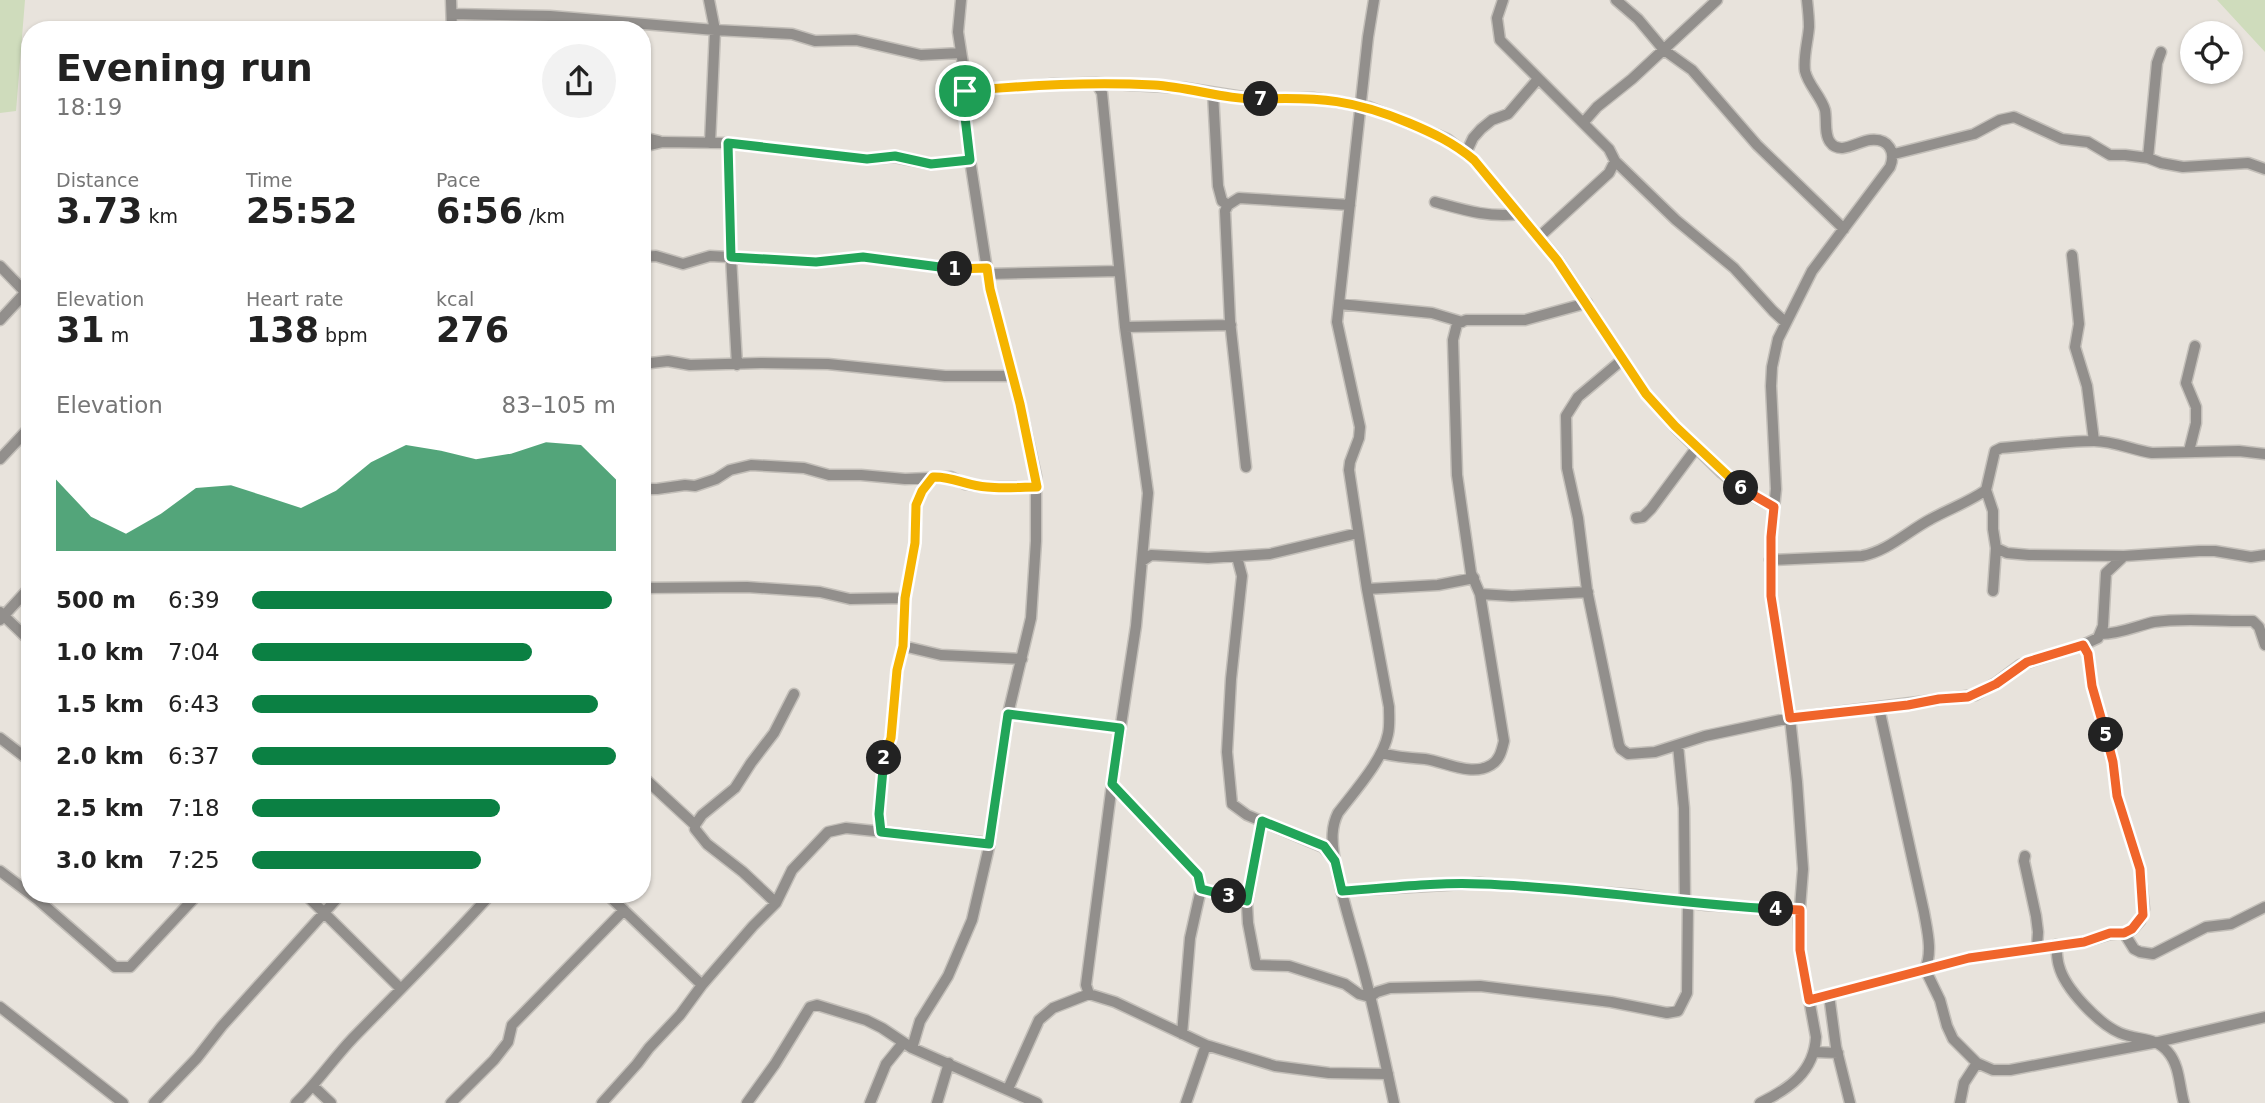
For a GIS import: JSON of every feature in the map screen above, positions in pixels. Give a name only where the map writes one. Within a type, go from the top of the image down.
[{"type":"street","points":[[451,0],[452,21]]},
{"type":"street","points":[[709,0],[715,30],[710,143]]},
{"type":"street","points":[[870,1103],[886,1065],[907,1045],[948,976],[972,920],[989,844],[1008,714],[1031,618],[1037,487],[988,271],[970,160],[958,32],[961,0]]},
{"type":"street","points":[[1374,0],[1337,322],[1360,427],[1349,470],[1389,707],[1388,736],[1381,753],[1334,823],[1328,846],[1335,861],[1370,997],[1394,1103]]},
{"type":"street","points":[[1503,0],[1497,18],[1500,40],[1609,149],[1615,160],[1676,220],[1734,268],[1785,322]]},
{"type":"street","points":[[1616,0],[1638,19],[1664,50],[1692,71],[1757,145],[1843,229]]},
{"type":"street","points":[[1583,123],[1597,107],[1717,0]]},
{"type":"street","points":[[1760,1103],[1793,1083],[1806,1068],[1815,1049],[1816,1037],[1800,950],[1803,869],[1790,718],[1771,596],[1770,560],[1776,489],[1772,367],[1777,339],[1812,271],[1890,167],[1894,154],[1891,147],[1878,140],[1868,140],[1848,148],[1838,148],[1831,144],[1825,111],[1806,73],[1809,27],[1807,0]]},
{"type":"street","points":[[452,14],[550,16],[609,21]]},
{"type":"street","points":[[651,25],[792,34],[824,42],[856,40],[921,55],[961,52]]},
{"type":"street","points":[[2148,158],[2156,71],[2161,52]]},
{"type":"street","points":[[1466,153],[1472,138],[1492,120],[1508,114],[1538,79]]},
{"type":"street","points":[[965,91],[1054,84],[1102,87],[1154,85],[1255,99],[1313,98],[1362,105],[1437,135],[1466,153],[1539,237],[1587,303],[1646,394],[1723,473],[1747,493],[1774,507]]},
{"type":"street","points":[[1089,994],[1086,985],[1112,784],[1146,555],[1147,480],[1125,327],[1102,87]]},
{"type":"street","points":[[1213,93],[1218,186],[1222,201],[1228,205]]},
{"type":"street","points":[[1894,154],[1964,137],[2008,117],[2014,117],[2062,139],[2088,142],[2110,155],[2148,158],[2183,167],[2248,163],[2265,169]]},
{"type":"street","points":[[651,139],[663,142]]},
{"type":"street","points":[[728,143],[737,365]]},
{"type":"street","points":[[651,144],[728,143],[867,159],[895,156],[931,164],[970,160]]},
{"type":"street","points":[[1539,237],[1609,173],[1615,160]]},
{"type":"street","points":[[1246,467],[1231,325],[1224,221],[1228,205],[1239,198],[1350,205]]},
{"type":"street","points":[[1435,202],[1479,215],[1519,214]]},
{"type":"street","points":[[651,256],[683,264],[710,256],[816,262],[863,257],[988,271],[1119,271]]},
{"type":"street","points":[[2072,256],[2079,324],[2075,347],[2087,386],[2094,441]]},
{"type":"street","points":[[0,267],[21,288]]},
{"type":"street","points":[[0,320],[21,301]]},
{"type":"street","points":[[1381,753],[1470,769],[1492,765],[1498,758],[1504,741],[1480,594],[1471,573],[1457,475],[1453,332],[1457,324],[1466,320],[1525,320],[1587,303]]},
{"type":"street","points":[[1339,304],[1432,313],[1462,322]]},
{"type":"street","points":[[1125,327],[1231,325]]},
{"type":"street","points":[[2189,451],[2196,423],[2196,408],[2186,383],[2195,346]]},
{"type":"street","points":[[1622,360],[1578,397],[1566,416],[1567,468],[1578,518],[1588,592],[1621,749],[1628,754],[1655,752],[1739,728],[1790,718],[1968,697],[1996,684],[2027,662],[2154,622],[2253,621],[2259,627],[2265,645]]},
{"type":"street","points":[[651,363],[828,364],[945,376],[1012,376]]},
{"type":"street","points":[[0,459],[21,437]]},
{"type":"street","points":[[1993,591],[1996,548],[1993,511],[1986,491],[1992,460],[1995,452],[2001,448],[2094,441],[2152,453],[2189,451],[2265,454]]},
{"type":"street","points":[[1636,518],[1643,517],[1651,509],[1697,447]]},
{"type":"street","points":[[651,489],[695,486],[716,479],[730,470],[751,466],[804,468],[829,475],[905,479],[951,477],[965,484],[987,487],[1037,487]]},
{"type":"street","points":[[881,832],[879,814],[884,760],[891,738],[897,670],[903,646],[905,598],[915,543],[916,505],[922,491],[933,477]]},
{"type":"street","points":[[1770,560],[1874,554],[1933,518],[1986,491]]},
{"type":"street","points":[[1146,555],[1237,557],[1269,554],[1358,533]]},
{"type":"street","points":[[1996,548],[2007,553],[2029,555],[2123,556],[2199,551],[2251,557],[2265,555]]},
{"type":"street","points":[[2097,556],[2106,573]]},
{"type":"street","points":[[1809,1000],[1969,958],[2084,942],[2110,933],[2124,933],[2132,929],[2143,915],[2140,869],[2117,796],[2113,762],[2092,686],[2091,644],[2106,573],[2123,556]]},
{"type":"street","points":[[1237,557],[1242,572],[1227,752],[1232,804],[1236,809],[1262,821],[1328,846]]},
{"type":"street","points":[[1367,589],[1437,585],[1474,578]]},
{"type":"street","points":[[651,587],[747,587],[820,592],[850,599],[905,598]]},
{"type":"street","points":[[1480,594],[1512,596],[1588,592]]},
{"type":"street","points":[[21,596],[1,616],[21,633]]},
{"type":"street","points":[[903,646],[941,655],[1022,659]]},
{"type":"street","points":[[695,825],[702,815],[735,788],[774,733],[794,694]]},
{"type":"street","points":[[1879,708],[1924,912],[1928,940],[1925,969],[1940,1000],[1953,1039],[1977,1063],[1993,1070],[2010,1070],[2158,1042],[2265,1017]]},
{"type":"street","points":[[1008,714],[1120,728]]},
{"type":"street","points":[[0,738],[21,754]]},
{"type":"street","points":[[1370,997],[1390,988],[1480,986],[1611,1002],[1667,1013],[1678,1011],[1687,993],[1684,808],[1678,745]]},
{"type":"street","points":[[651,784],[695,825],[695,829],[707,844],[743,872],[776,904]]},
{"type":"street","points":[[1112,784],[1198,875],[1201,889],[1190,938],[1182,1034]]},
{"type":"street","points":[[1262,821],[1247,901],[1256,965],[1289,966],[1345,984],[1359,994],[1370,997]]},
{"type":"street","points":[[602,1103],[680,1015],[752,926],[776,904],[792,870],[828,832],[846,828],[989,844]]},
{"type":"street","points":[[2025,856],[2038,932],[2037,947]]},
{"type":"street","points":[[1,873],[21,887]]},
{"type":"street","points":[[1342,891],[1479,883],[1634,895],[1686,903],[1800,910]]},
{"type":"street","points":[[1201,889],[1247,901]]},
{"type":"street","points":[[43,903],[112,965],[125,968],[130,967],[190,903]]},
{"type":"street","points":[[314,903],[401,989]]},
{"type":"street","points":[[154,1103],[333,903]]},
{"type":"street","points":[[296,1103],[482,903]]},
{"type":"street","points":[[617,903],[702,985]]},
{"type":"street","points":[[2124,933],[2134,949],[2153,954],[2206,928],[2231,925],[2265,907]]},
{"type":"street","points":[[451,1103],[501,1051],[508,1042],[512,1025],[624,910]]},
{"type":"street","points":[[2056,945],[2060,971],[2074,993],[2106,1026],[2133,1038],[2158,1042],[2173,1058],[2184,1103]]},
{"type":"street","points":[[1008,1089],[1040,1020],[1053,1008],[1089,994],[1115,1002],[1206,1045],[1275,1066],[1329,1073],[1388,1074]]},
{"type":"street","points":[[1829,995],[1838,1053],[1850,1103]]},
{"type":"street","points":[[747,1103],[810,1007],[817,1005],[866,1020],[907,1045],[1037,1103]]},
{"type":"street","points":[[0,1007],[123,1103]]},
{"type":"street","points":[[1815,1049],[1834,1032]]},
{"type":"street","points":[[1186,1103],[1206,1045]]},
{"type":"street","points":[[1815,1049],[1838,1053]]},
{"type":"street","points":[[937,1103],[949,1063]]},
{"type":"street","points":[[1960,1103],[1964,1083],[1977,1063]]},
{"type":"street","points":[[313,1086],[331,1103]]},
{"type":"green space","points":[[0,0],[25,0],[23,21],[21,21],[16,111],[0,113]]},
{"type":"green space","points":[[2217,0],[2265,0],[2265,52],[2243,28],[2243,21],[2236,21]]},
{"type":"route","points":[[1096,83],[1185,88],[1255,99],[1325,99],[1379,110],[1456,145],[1474,160],[1557,260],[1646,394],[1723,473],[1747,493],[1774,507],[1771,596],[1790,718],[1968,697],[1996,684],[2020,665],[2083,645],[2088,654],[2092,686],[2111,752],[2117,796],[2140,869],[2144,909],[2140,921],[2128,933],[2110,933],[2084,942],[1969,958],[1809,1000],[1800,950],[1800,910],[1706,905],[1634,895],[1479,883],[1342,891],[1335,861],[1324,846],[1262,821],[1247,901],[1201,889],[1198,875],[1112,784],[1120,728],[1008,714],[989,844],[881,832],[879,814],[884,760],[891,738],[897,670],[903,646],[905,598],[915,543],[916,505],[922,491],[933,477],[951,477],[965,484],[987,487],[1037,487],[1020,404],[987,268],[957,269],[863,257],[816,262],[731,257],[728,143],[867,159],[895,156],[931,164],[970,160],[965,91],[1096,83]]}]
